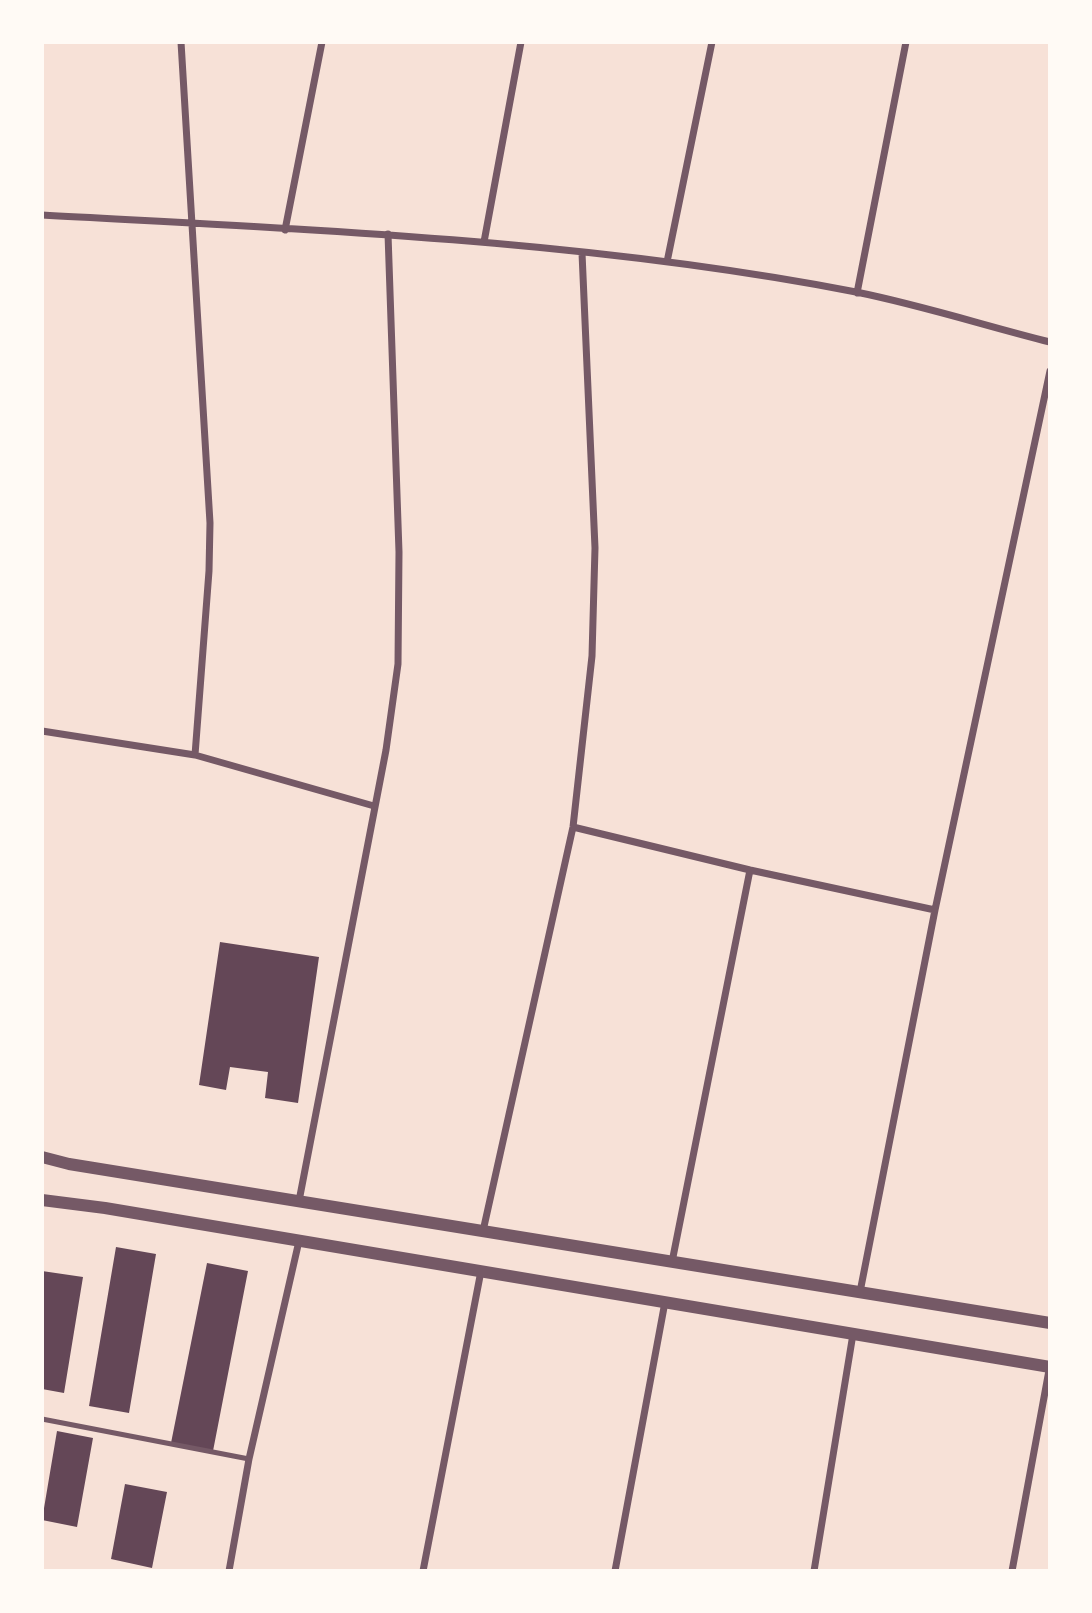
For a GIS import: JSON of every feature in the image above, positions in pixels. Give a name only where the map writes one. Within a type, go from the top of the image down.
[{"type":"street","points":[[181,42],[210,523],[195,755]]},
{"type":"street","points":[[285,230],[322,42]]},
{"type":"street","points":[[485,242],[520,42]]},
{"type":"street","points":[[667,262],[712,42]]},
{"type":"street","points":[[857,292],[906,42]]},
{"type":"street","points":[[42,215],[388,234],[667,262],[857,292],[1050,342]]},
{"type":"street","points":[[299,1201],[386,750],[398,664],[399,552],[388,234]]},
{"type":"street","points":[[483,1231],[573,827],[592,656],[595,548],[582,253]]},
{"type":"street","points":[[860,1292],[934,910],[1050,371]]},
{"type":"street","points":[[42,731],[195,755],[374,806]]},
{"type":"street","points":[[573,827],[750,870],[934,910]]},
{"type":"street","points":[[672,1262],[750,870]]},
{"type":"street","points":[[42,1157],[69,1164],[1050,1323]]},
{"type":"street","points":[[42,1200],[105,1208],[1050,1366],[1012,1571]]},
{"type":"street","points":[[229,1571],[249,1460],[299,1241]]},
{"type":"street","points":[[423,1571],[481,1271]]},
{"type":"street","points":[[615,1571],[665,1302]]},
{"type":"street","points":[[814,1571],[853,1334]]},
{"type":"lane","points":[[42,1419],[249,1460]]},
{"type":"building","points":[[220,942],[319,957],[298,1103],[265,1098],[268,1072],[230,1067],[226,1090],[199,1085]]},
{"type":"building","points":[[116,1247],[156,1254],[129,1413],[89,1406]]},
{"type":"building","points":[[207,1263],[248,1271],[213,1451],[171,1443]]},
{"type":"building","points":[[42,1271],[83,1277],[64,1393],[42,1389]]},
{"type":"building","points":[[57,1431],[93,1438],[77,1527],[42,1520]]},
{"type":"building","points":[[125,1484],[167,1492],[152,1568],[111,1559]]}]
